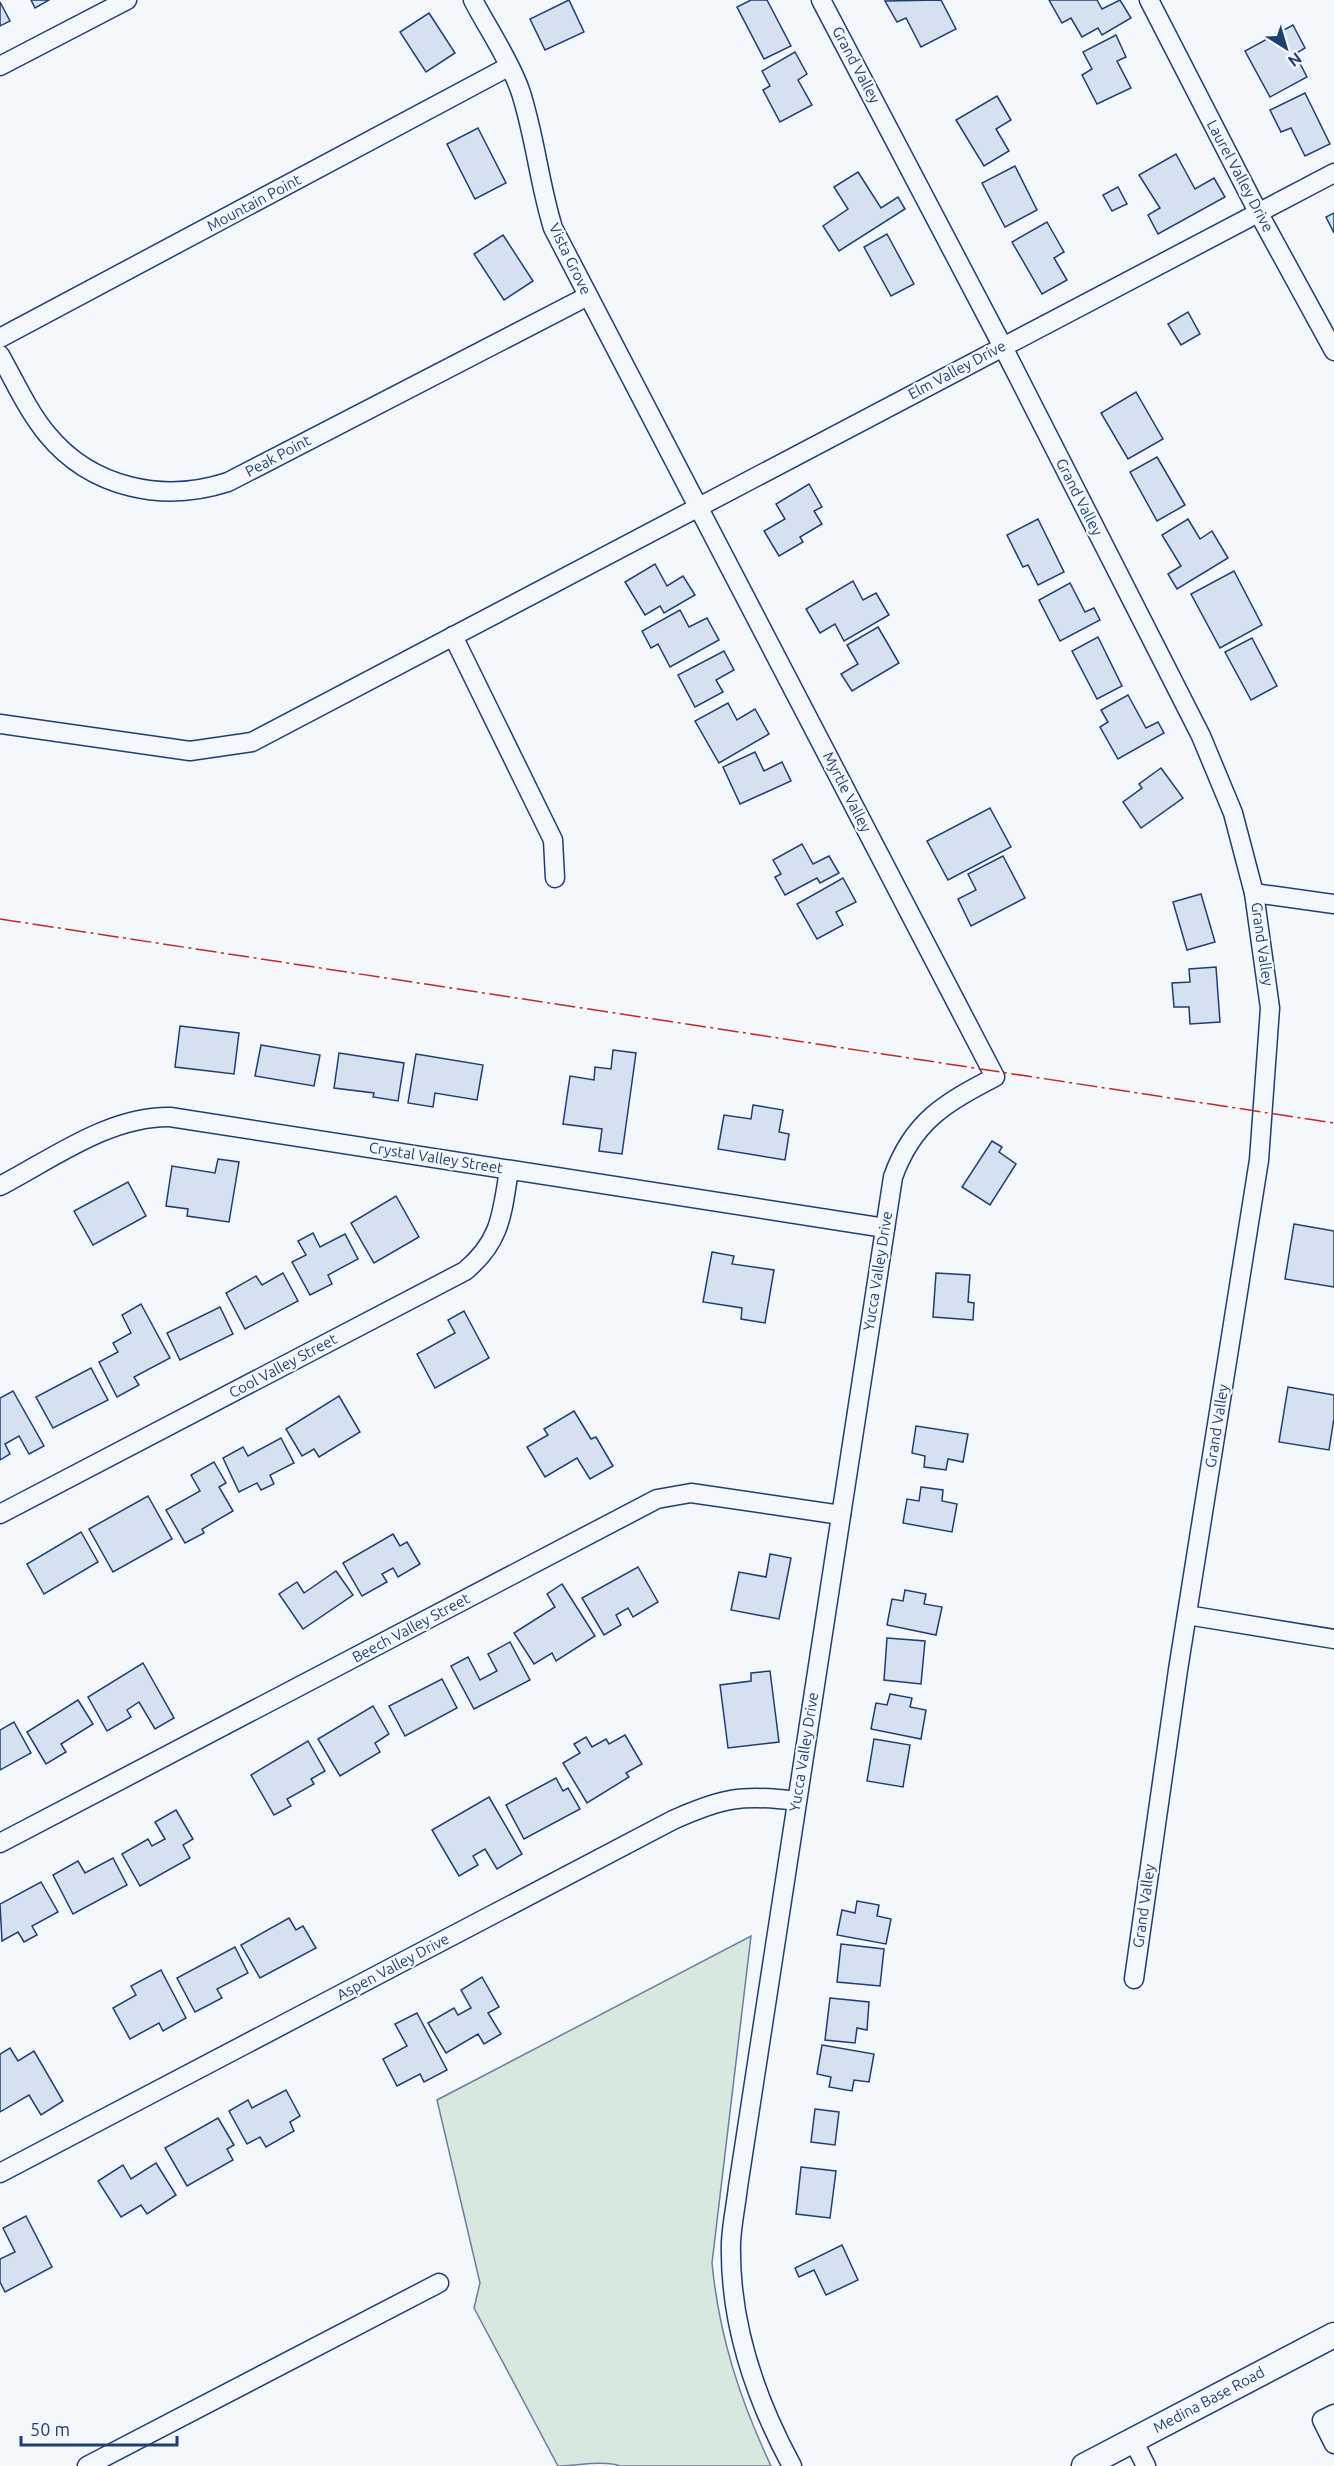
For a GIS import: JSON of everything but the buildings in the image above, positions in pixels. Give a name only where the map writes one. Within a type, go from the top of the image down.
[{"type":"street","points":[[0,66],[127,0]]},
{"type":"street","name":"Vista Grove","points":[[473,0],[518,86],[530,123],[544,198],[553,228],[700,507]]},
{"type":"street","name":"Grand Valley","points":[[821,0],[1003,346],[1200,736],[1233,813],[1254,893],[1270,1008],[1259,1160],[1187,1616],[1134,1979]]},
{"type":"street","name":"Laurel Valley Drive","points":[[1149,0],[1258,212],[1334,351]]},
{"type":"street","name":"Mountain Point","points":[[0,338],[508,67]]},
{"type":"street","name":"Elm Valley Drive","points":[[0,724],[190,751],[252,742],[1334,173]]},
{"type":"street","name":"Peak Point","points":[[0,355],[30,410],[63,451],[110,481],[131,488],[185,492],[228,482],[588,296]]},
{"type":"street","name":"Myrtle Valley","points":[[700,507],[995,1077]]},
{"type":"street","points":[[453,636],[553,840],[555,878]]},
{"type":"street","points":[[1254,893],[1334,904]]},
{"type":"street","name":"Yucca Valley Drive","points":[[792,2466],[759,2397],[742,2342],[733,2286],[731,2241],[796,1801],[893,1177],[901,1154],[914,1133],[931,1115],[953,1098],[995,1077]]},
{"type":"street","name":"Crystal Valley Street","points":[[0,1186],[96,1136],[147,1117],[170,1118],[885,1228]]},
{"type":"street","name":"Cool Valley Street","points":[[0,1514],[465,1271],[485,1252],[499,1228],[509,1170]]},
{"type":"street","name":"Beech Valley Street","points":[[0,1843],[657,1499],[691,1493],[841,1515]]},
{"type":"street","points":[[1187,1616],[1334,1639]]},
{"type":"street","name":"Aspen Valley Drive","points":[[0,2173],[673,1820],[699,1808],[730,1799],[756,1796],[796,1801]]},
{"type":"street","points":[[87,2466],[439,2283]]},
{"type":"street","name":"Medina Base Road","points":[[1084,2466],[1334,2335]]},
{"type":"street","points":[[1328,2417],[1334,2444]]},
{"type":"street","points":[[1133,2440],[1146,2466]]},
{"type":"shaded area","points":[[751,1936],[712,2263],[720,2316],[732,2367],[771,2466],[620,2466],[598,2463],[558,2466],[474,2308],[480,2283],[437,2100]]},
{"type":"power","points":[[0,919],[1334,1123]]}]
